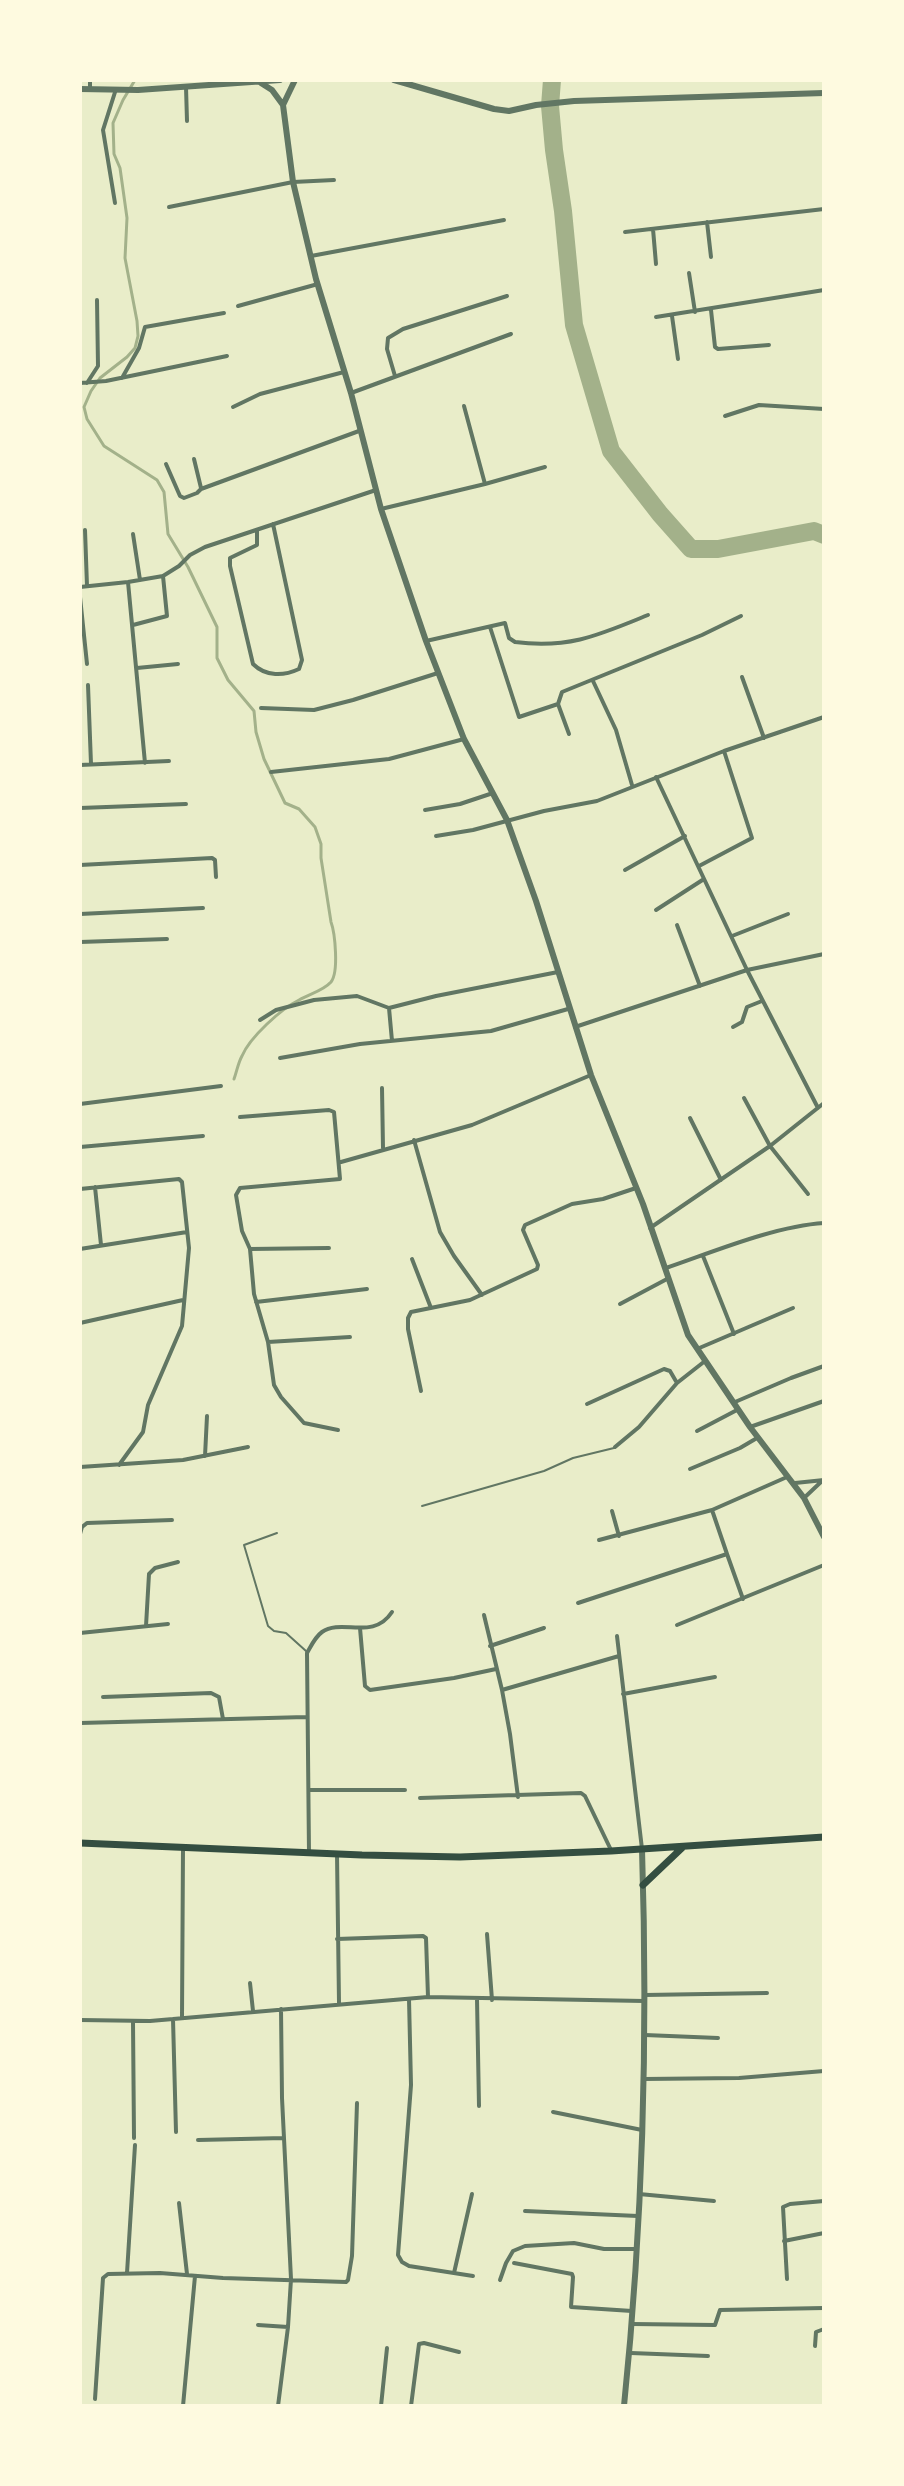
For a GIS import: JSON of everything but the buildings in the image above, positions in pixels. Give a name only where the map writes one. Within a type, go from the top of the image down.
[{"type":"highway","points":[[80,1843],[460,1857],[611,1851],[642,1853],[824,1837]]},
{"type":"highway","points":[[643,1885],[683,1847]]},
{"type":"street","points":[[90,80],[90,89]]},
{"type":"street","points":[[80,89],[138,90],[279,80]]},
{"type":"street","points":[[283,105],[295,80]]},
{"type":"street","points":[[394,80],[509,111],[574,101],[824,93]]},
{"type":"street","points":[[261,83],[272,90],[283,105],[293,182],[318,284],[381,509],[426,641],[464,739],[507,820],[591,1075],[636,1188],[688,1335],[750,1427],[804,1498],[824,1537]]},
{"type":"street","points":[[186,87],[187,121]]},
{"type":"street","points":[[115,203],[103,130],[118,89]]},
{"type":"street","points":[[169,207],[293,182],[334,180]]},
{"type":"street","points":[[625,232],[824,209]]},
{"type":"street","points":[[311,256],[504,220]]},
{"type":"street","points":[[707,222],[711,257]]},
{"type":"street","points":[[653,229],[656,264]]},
{"type":"street","points":[[689,273],[695,312]]},
{"type":"street","points":[[238,306],[318,284]]},
{"type":"street","points":[[656,317],[824,290]]},
{"type":"street","points":[[395,377],[387,349],[388,338],[403,329],[507,296]]},
{"type":"street","points":[[87,383],[98,366],[97,300]]},
{"type":"street","points":[[711,310],[715,347],[718,349],[769,345]]},
{"type":"street","points":[[122,378],[139,348],[145,327],[224,313]]},
{"type":"street","points":[[672,316],[678,359]]},
{"type":"street","points":[[351,393],[511,334]]},
{"type":"street","points":[[80,383],[106,381],[227,356]]},
{"type":"street","points":[[233,407],[260,394],[344,372]]},
{"type":"street","points":[[725,416],[759,405],[824,409]]},
{"type":"street","points":[[464,406],[485,484]]},
{"type":"street","points":[[166,464],[181,497],[359,431]]},
{"type":"street","points":[[194,459],[201,489]]},
{"type":"street","points":[[381,509],[545,467]]},
{"type":"street","points":[[80,587],[163,576],[190,555],[376,490]]},
{"type":"street","points":[[257,530],[257,545],[230,558],[230,566],[253,664],[266,672],[285,674],[299,669],[302,660],[273,524]]},
{"type":"street","points":[[85,530],[87,586]]},
{"type":"street","points":[[133,534],[140,580]]},
{"type":"street","points":[[133,625],[167,616],[163,576]]},
{"type":"street","points":[[128,582],[145,763]]},
{"type":"street","points":[[80,597],[87,664]]},
{"type":"street","points":[[426,641],[505,623],[509,638],[515,642],[557,644],[589,638],[648,615]]},
{"type":"street","points":[[569,734],[558,704],[564,691],[741,616]]},
{"type":"street","points":[[490,627],[519,717],[558,704]]},
{"type":"street","points":[[137,668],[178,664]]},
{"type":"street","points":[[261,708],[314,710],[438,673]]},
{"type":"street","points":[[742,677],[764,738]]},
{"type":"street","points":[[593,681],[616,730],[632,785]]},
{"type":"street","points":[[88,685],[91,764]]},
{"type":"street","points":[[436,836],[597,801],[632,785],[824,717]]},
{"type":"street","points":[[271,772],[389,759],[464,739]]},
{"type":"street","points":[[699,866],[752,838],[724,751]]},
{"type":"street","points":[[80,765],[169,761]]},
{"type":"street","points":[[656,777],[762,1001],[818,1108]]},
{"type":"street","points":[[425,810],[460,804],[494,793]]},
{"type":"street","points":[[80,808],[186,804]]},
{"type":"street","points":[[625,870],[685,836]]},
{"type":"street","points":[[80,865],[214,859],[216,877]]},
{"type":"street","points":[[656,910],[705,878]]},
{"type":"street","points":[[80,914],[203,908]]},
{"type":"street","points":[[732,936],[788,914]]},
{"type":"street","points":[[677,925],[700,986]]},
{"type":"street","points":[[80,942],[167,939]]},
{"type":"street","points":[[575,1027],[747,970],[824,954]]},
{"type":"street","points":[[260,1020],[287,1006],[351,996],[364,997],[389,1008],[558,972]]},
{"type":"street","points":[[733,1027],[742,1022],[749,1006],[762,1001]]},
{"type":"street","points":[[389,1008],[392,1041]]},
{"type":"street","points":[[280,1058],[392,1041],[491,1031],[568,1009]]},
{"type":"street","points":[[340,1162],[472,1125],[591,1075]]},
{"type":"street","points":[[80,1104],[221,1086]]},
{"type":"street","points":[[382,1088],[383,1148]]},
{"type":"street","points":[[744,1098],[770,1146],[808,1194]]},
{"type":"street","points":[[650,1228],[770,1146],[824,1103]]},
{"type":"street","points":[[240,1117],[332,1110],[340,1179],[239,1189],[236,1195],[240,1222],[250,1249],[256,1302],[268,1342],[274,1385],[304,1423],[338,1430]]},
{"type":"street","points":[[690,1118],[721,1180]]},
{"type":"street","points":[[80,1147],[203,1136]]},
{"type":"street","points":[[414,1140],[440,1232],[482,1295]]},
{"type":"street","points":[[80,1189],[181,1180],[188,1276],[182,1326],[148,1405],[143,1432],[119,1465]]},
{"type":"street","points":[[95,1187],[101,1245]]},
{"type":"street","points":[[421,1391],[408,1318],[412,1311],[451,1306],[537,1269],[523,1230],[525,1225],[572,1204],[603,1199],[636,1188]]},
{"type":"street","points":[[664,1269],[768,1235],[824,1223]]},
{"type":"street","points":[[80,1249],[187,1232]]},
{"type":"street","points":[[250,1249],[329,1248]]},
{"type":"street","points":[[703,1256],[734,1334]]},
{"type":"street","points":[[412,1259],[431,1308]]},
{"type":"street","points":[[620,1304],[667,1279]]},
{"type":"street","points":[[256,1302],[367,1289]]},
{"type":"street","points":[[80,1323],[183,1300]]},
{"type":"street","points":[[697,1349],[793,1308]]},
{"type":"street","points":[[268,1342],[350,1337]]},
{"type":"street","points":[[615,1447],[639,1427],[677,1383],[705,1361]]},
{"type":"street","points":[[697,1431],[778,1383],[824,1366]]},
{"type":"street","points":[[587,1404],[664,1369],[670,1371],[677,1383]]},
{"type":"street","points":[[750,1427],[824,1401]]},
{"type":"street","points":[[205,1456],[207,1416]]},
{"type":"street","points":[[690,1469],[758,1438]]},
{"type":"street","points":[[80,1467],[183,1460],[248,1447]]},
{"type":"street","points":[[599,1540],[712,1510],[787,1477]]},
{"type":"street","points":[[793,1483],[824,1480],[804,1498]]},
{"type":"street","points":[[712,1510],[743,1599]]},
{"type":"street","points":[[612,1511],[619,1536]]},
{"type":"street","points":[[80,1534],[87,1523],[172,1520]]},
{"type":"street","points":[[578,1603],[727,1554]]},
{"type":"street","points":[[146,1626],[149,1574],[155,1568],[178,1562]]},
{"type":"street","points":[[677,1625],[824,1565]]},
{"type":"street","points":[[309,1853],[307,1653],[322,1632],[384,1623],[392,1612]]},
{"type":"street","points":[[484,1615],[502,1690],[518,1797]]},
{"type":"street","points":[[80,1633],[168,1624]]},
{"type":"street","points":[[360,1628],[365,1686],[370,1690],[496,1669]]},
{"type":"street","points":[[490,1646],[544,1628]]},
{"type":"street","points":[[617,1636],[642,1853],[645,1998],[634,2311],[626,2406]]},
{"type":"street","points":[[502,1690],[619,1656]]},
{"type":"street","points":[[623,1694],[715,1677]]},
{"type":"street","points":[[103,1697],[211,1693],[219,1697],[223,1719]]},
{"type":"street","points":[[80,1723],[306,1717]]},
{"type":"street","points":[[310,1790],[405,1790]]},
{"type":"street","points":[[420,1798],[583,1794],[611,1851]]},
{"type":"street","points":[[182,2018],[183,1848]]},
{"type":"street","points":[[337,1854],[339,2004]]},
{"type":"street","points":[[487,1934],[492,2000]]},
{"type":"street","points":[[337,1939],[423,1936],[426,1938],[428,1997]]},
{"type":"street","points":[[250,1983],[253,2011]]},
{"type":"street","points":[[80,2020],[133,2022],[428,1997],[492,2000],[767,1993]]},
{"type":"street","points":[[409,1999],[410,2099],[398,2246],[402,2262],[409,2266],[473,2276]]},
{"type":"street","points":[[477,1999],[479,2106]]},
{"type":"street","points":[[278,2406],[291,2279],[281,2009]]},
{"type":"street","points":[[173,2019],[176,2132]]},
{"type":"street","points":[[133,2022],[134,2138]]},
{"type":"street","points":[[644,2035],[718,2038]]},
{"type":"street","points":[[644,2079],[739,2078],[824,2071]]},
{"type":"street","points":[[95,2399],[103,2278],[108,2274],[187,2274],[346,2282],[350,2276],[357,2103]]},
{"type":"street","points":[[553,2112],[642,2130]]},
{"type":"street","points":[[198,2140],[284,2138]]},
{"type":"street","points":[[127,2273],[135,2145]]},
{"type":"street","points":[[454,2273],[472,2194]]},
{"type":"street","points":[[639,2194],[714,2201]]},
{"type":"street","points":[[787,2279],[783,2207],[824,2201]]},
{"type":"street","points":[[179,2203],[187,2274]]},
{"type":"street","points":[[525,2211],[638,2216]]},
{"type":"street","points":[[784,2241],[824,2233]]},
{"type":"street","points":[[500,2280],[513,2251],[525,2246],[574,2243],[604,2249],[636,2249]]},
{"type":"street","points":[[514,2263],[572,2274],[570,2305],[578,2309],[634,2311]]},
{"type":"street","points":[[183,2406],[195,2276]]},
{"type":"street","points":[[632,2324],[715,2325],[720,2310],[824,2308]]},
{"type":"street","points":[[258,2325],[288,2327]]},
{"type":"street","points":[[815,2346],[816,2332],[824,2329]]},
{"type":"street","points":[[411,2406],[419,2344],[459,2352]]},
{"type":"street","points":[[381,2406],[387,2348]]},
{"type":"street","points":[[631,2353],[708,2356]]},
{"type":"lane","points":[[422,1506],[615,1447]]},
{"type":"lane","points":[[277,1533],[244,1545],[268,1626],[274,1631],[286,1633],[307,1653]]},
{"type":"waterway","points":[[135,80],[113,123],[114,154],[120,168],[127,218],[125,258],[138,336],[135,348],[100,378],[84,407],[87,419],[104,446],[157,480],[164,492],[168,534],[217,627],[217,658],[228,680],[254,711],[264,759],[285,803],[299,809],[315,827],[321,844],[335,943],[336,962],[331,982],[292,1004],[267,1024],[246,1049],[234,1079]]},
{"type":"waterway","points":[[552,80],[550,106],[574,325],[611,451],[691,549],[718,549],[814,531],[824,535]]}]
